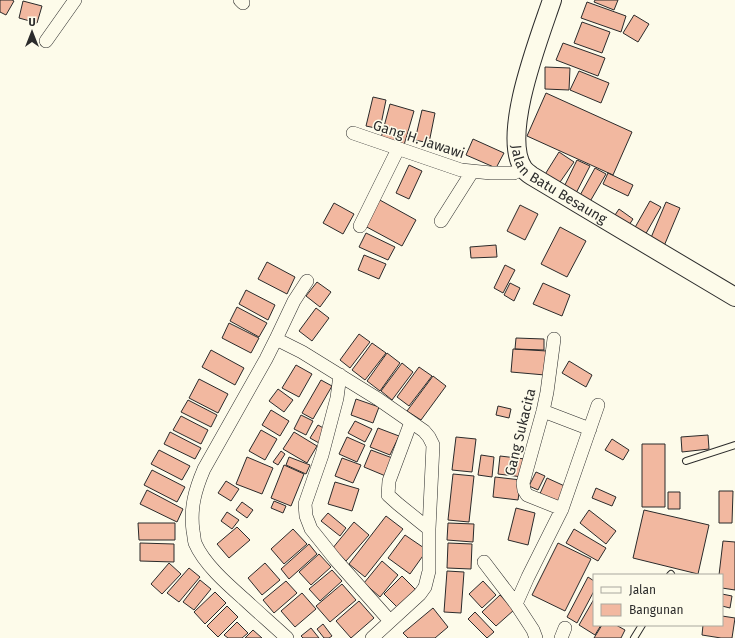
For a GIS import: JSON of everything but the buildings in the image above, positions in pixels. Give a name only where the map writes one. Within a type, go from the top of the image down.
[{"type":"street","points":[[46,41],[75,0]]},
{"type":"street","name":"Jalan Batu Besaung","points":[[552,0],[522,92],[517,124],[516,144],[523,168],[532,176],[735,297]]},
{"type":"street","name":"Gang H. Jawawi","points":[[353,134],[461,170],[491,174],[507,174],[523,168]]},
{"type":"street","points":[[360,226],[398,149]]},
{"type":"street","points":[[441,221],[472,172]]},
{"type":"street","points":[[287,638],[220,578],[201,553],[195,542],[192,525],[192,508],[195,491],[204,469],[266,360],[294,301],[307,281]]},
{"type":"street","points":[[276,339],[298,349],[411,422],[430,437],[433,445],[429,529],[429,571],[425,587],[420,594],[372,638]]},
{"type":"street","name":"Gang Sukacita","points":[[554,339],[543,411],[523,483],[527,496],[562,508]]},
{"type":"street","points":[[340,375],[337,398],[322,455],[305,504],[306,516],[311,529],[335,559],[390,621]]},
{"type":"street","points":[[516,604],[562,508],[598,405]]},
{"type":"street","points":[[543,411],[590,430]]},
{"type":"street","points":[[411,422],[389,481],[388,495],[429,529]]},
{"type":"street","points":[[484,562],[534,630],[536,638]]},
{"type":"lane","points":[[686,461],[735,445]]},
{"type":"lane","points":[[634,638],[641,626]]}]
